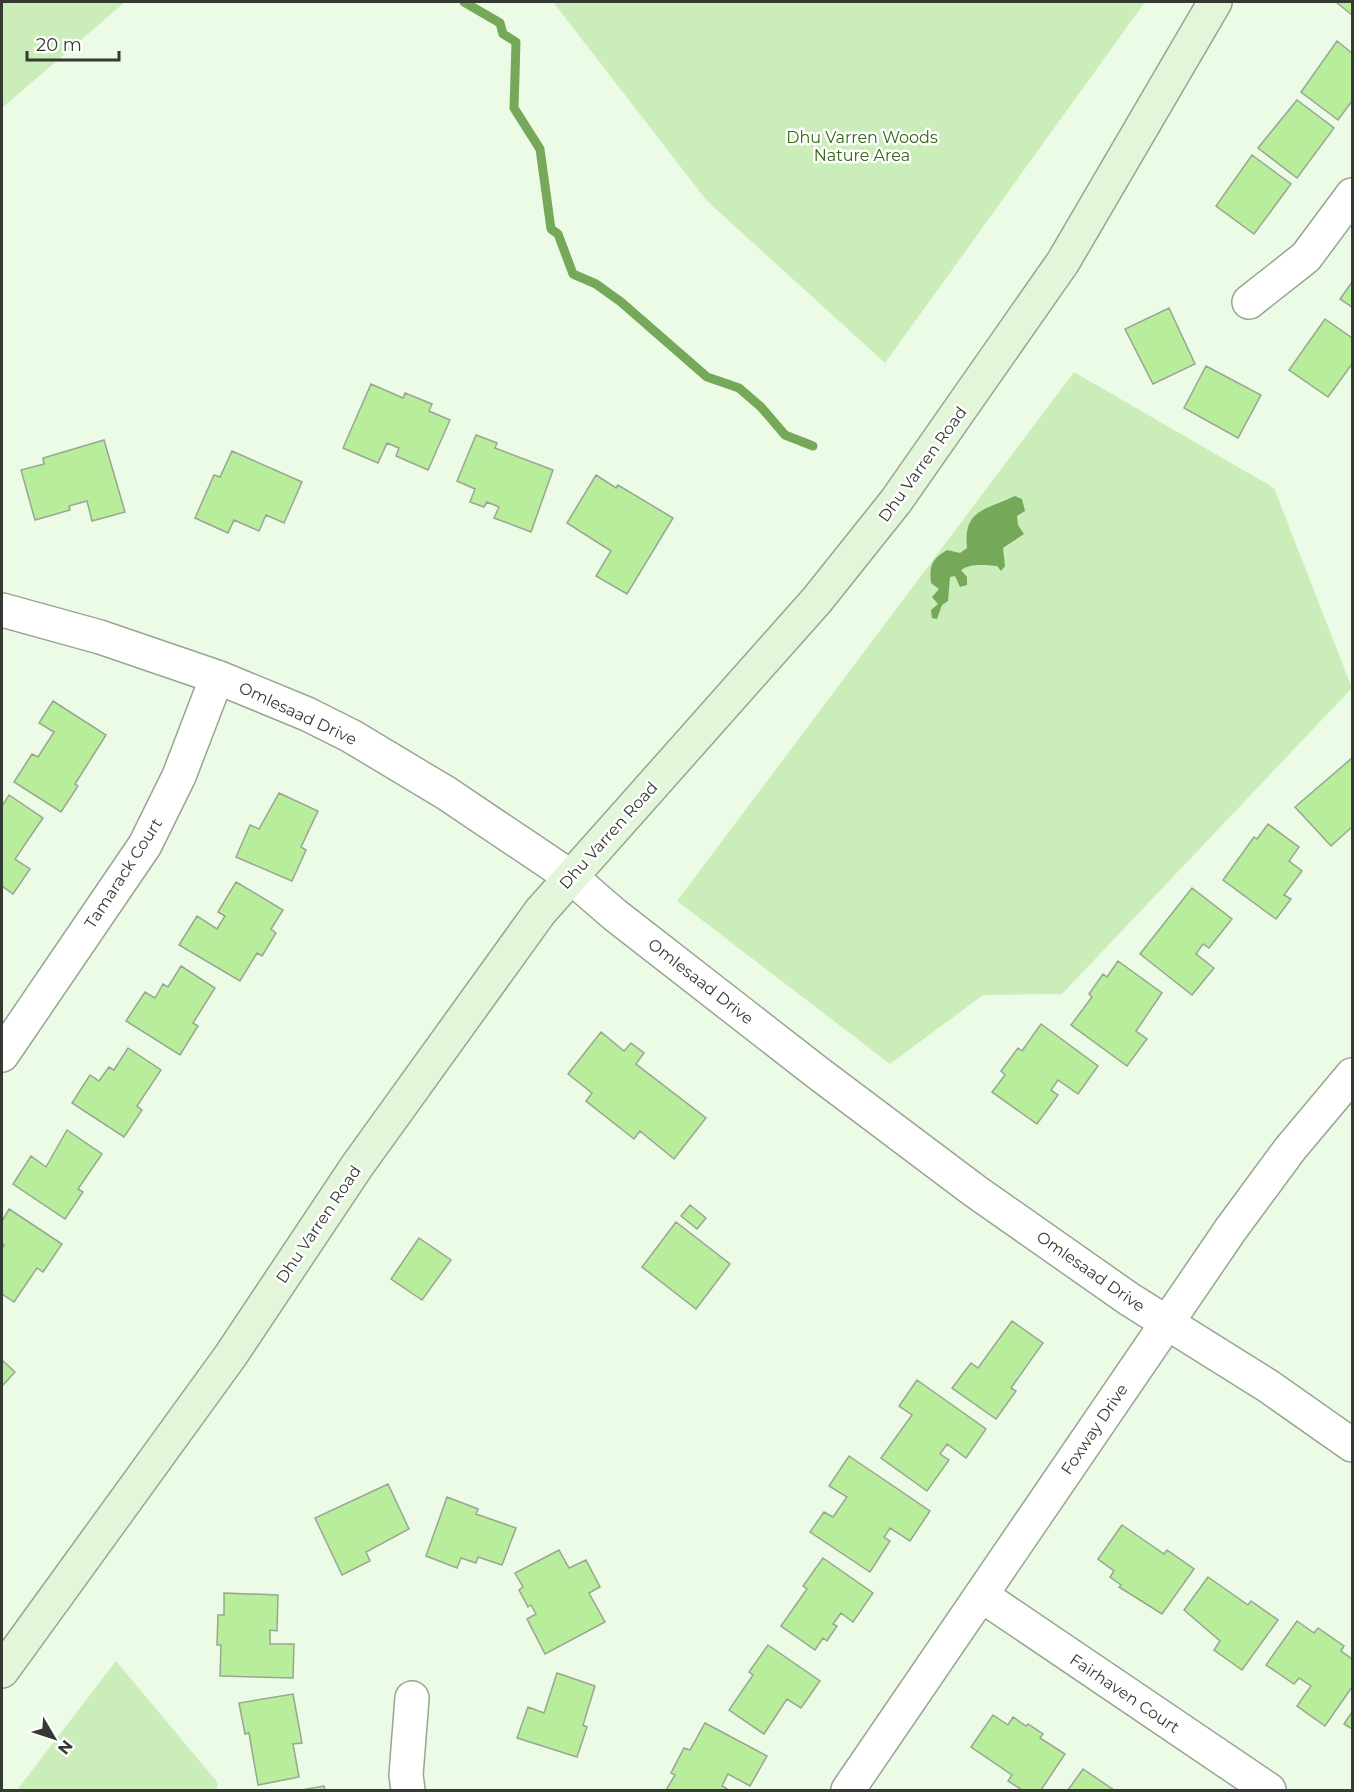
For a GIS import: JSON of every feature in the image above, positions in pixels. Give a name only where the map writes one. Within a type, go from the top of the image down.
[{"type":"main road","name":"Dhu Varren Road","points":[[2,1671],[231,1354],[388,1122],[540,912],[817,600],[896,501],[1063,262],[1215,2]]},
{"type":"street","points":[[1249,302],[1306,257],[1353,195]]},
{"type":"street","name":"Omlesaad Drive","points":[[2,610],[100,637],[217,677],[307,714],[351,736],[466,805],[572,877],[615,915],[937,1162],[1167,1324],[1268,1386],[1353,1445]]},
{"type":"street","name":"Tamarack Court","points":[[2,1055],[145,845],[179,776],[217,677]]},
{"type":"street","name":"Foxway Drive","points":[[848,1791],[1261,1188],[1353,1075]]},
{"type":"street","name":"Fairhaven Court","points":[[981,1595],[1269,1791]]},
{"type":"street","points":[[408,1791],[406,1775],[412,1698]]},
{"type":"green space","points":[[2,2],[125,2],[2,108]]},
{"type":"green space","name":"Dhu Varren Woods Nature Area","points":[[553,2],[1145,2],[885,363],[707,201]]},
{"type":"green space","points":[[1074,372],[1274,488],[1352,688],[1062,994],[983,995],[890,1064],[677,901]]},
{"type":"green space","points":[[116,1661],[218,1783],[216,1790],[17,1790]]},
{"type":"shaded area","points":[[1015,496],[1022,499],[1025,511],[1017,516],[1018,525],[1024,534],[1003,548],[1005,566],[1001,571],[997,566],[969,566],[961,570],[967,577],[967,585],[960,587],[955,576],[950,577],[948,601],[942,605],[937,619],[932,618],[931,610],[938,604],[932,597],[939,589],[931,583],[931,567],[935,560],[947,550],[960,553],[967,548],[969,525],[973,518],[986,508]]},
{"type":"building","points":[[1336,2],[1352,2],[1352,15]]},
{"type":"building","points":[[1337,41],[1352,53],[1352,101],[1338,120],[1301,92]]},
{"type":"building","points":[[1297,100],[1334,128],[1297,178],[1258,148]]},
{"type":"building","points":[[1252,155],[1291,184],[1254,234],[1216,206]]},
{"type":"building","points":[[1352,282],[1352,307],[1340,299]]},
{"type":"building","points":[[1169,308],[1195,364],[1153,384],[1125,329]]},
{"type":"building","points":[[1325,319],[1352,338],[1352,364],[1328,397],[1289,370]]},
{"type":"building","points":[[1206,366],[1261,395],[1238,438],[1184,408]]},
{"type":"building","points":[[371,384],[403,398],[405,393],[432,404],[429,411],[450,420],[428,470],[396,456],[399,448],[387,443],[378,463],[343,448]]},
{"type":"building","points":[[476,435],[497,443],[495,448],[553,470],[531,532],[494,518],[499,507],[487,502],[484,507],[470,502],[475,489],[457,481]]},
{"type":"building","points":[[104,440],[125,512],[92,521],[87,501],[69,506],[70,510],[35,520],[21,470],[44,464],[43,458]]},
{"type":"building","points":[[232,451],[302,482],[284,523],[266,515],[259,531],[234,520],[228,533],[195,518],[214,475],[220,477]]},
{"type":"building","points":[[596,475],[616,488],[618,485],[673,518],[627,594],[596,576],[611,551],[567,523]]},
{"type":"building","points":[[53,701],[106,735],[75,784],[78,786],[61,812],[14,782],[32,754],[38,757],[54,732],[39,723]]},
{"type":"building","points":[[1352,758],[1352,827],[1331,846],[1295,807]]},
{"type":"building","points":[[279,793],[318,811],[301,847],[306,850],[292,881],[236,857],[250,825],[259,829]]},
{"type":"building","points":[[9,795],[43,818],[15,859],[30,869],[13,894],[2,886],[2,806]]},
{"type":"building","points":[[1268,824],[1299,847],[1289,861],[1302,871],[1284,895],[1291,899],[1276,919],[1223,880],[1254,837],[1257,839]]},
{"type":"building","points":[[236,882],[283,910],[271,929],[276,933],[262,956],[257,953],[240,981],[179,945],[197,916],[217,929],[225,916],[218,912]]},
{"type":"building","points":[[1192,888],[1232,919],[1209,948],[1203,944],[1196,954],[1214,968],[1192,995],[1140,954]]},
{"type":"building","points":[[1118,961],[1162,993],[1136,1031],[1147,1039],[1127,1066],[1071,1025],[1092,997],[1089,994],[1103,974],[1107,977]]},
{"type":"building","points":[[181,966],[215,988],[193,1023],[198,1026],[180,1055],[126,1021],[145,992],[155,998],[163,984],[168,987]]},
{"type":"building","points":[[1041,1024],[1098,1066],[1078,1094],[1058,1080],[1051,1090],[1058,1095],[1037,1124],[992,1092],[1005,1075],[1001,1071],[1018,1048],[1022,1051]]},
{"type":"building","points":[[601,1032],[624,1051],[631,1043],[644,1053],[636,1064],[706,1118],[674,1159],[640,1131],[634,1139],[586,1101],[592,1093],[568,1074]]},
{"type":"building","points":[[128,1048],[161,1070],[137,1106],[142,1110],[124,1137],[72,1103],[90,1075],[99,1081],[109,1067],[114,1070]]},
{"type":"building","points":[[67,1130],[102,1154],[78,1189],[83,1192],[65,1219],[13,1184],[31,1156],[46,1167]]},
{"type":"building","points":[[690,1205],[706,1218],[697,1229],[681,1216]]},
{"type":"building","points":[[9,1209],[62,1244],[43,1272],[37,1268],[14,1302],[2,1294],[2,1249],[4,1245],[2,1243],[2,1221]]},
{"type":"building","points":[[676,1222],[730,1264],[696,1309],[642,1267]]},
{"type":"building","points":[[419,1238],[451,1260],[422,1300],[391,1279]]},
{"type":"building","points":[[1012,1321],[1043,1343],[1011,1388],[1016,1391],[996,1419],[952,1388],[971,1363],[978,1368]]},
{"type":"building","points":[[2,1360],[15,1372],[2,1386]]},
{"type":"building","points":[[917,1380],[986,1429],[966,1458],[947,1444],[940,1454],[949,1460],[927,1491],[881,1458],[912,1415],[899,1406]]},
{"type":"building","points":[[849,1456],[930,1511],[910,1541],[890,1528],[884,1537],[890,1541],[870,1572],[810,1532],[824,1512],[833,1517],[847,1497],[829,1486]]},
{"type":"building","points":[[388,1484],[409,1529],[366,1552],[370,1561],[342,1575],[315,1518]]},
{"type":"building","points":[[447,1497],[478,1509],[476,1514],[516,1528],[502,1565],[478,1557],[476,1563],[461,1558],[457,1568],[426,1556]]},
{"type":"building","points":[[1122,1525],[1164,1554],[1167,1550],[1194,1569],[1162,1614],[1119,1587],[1121,1585],[1110,1577],[1114,1571],[1098,1559]]},
{"type":"building","points":[[559,1550],[569,1568],[586,1560],[600,1587],[589,1593],[605,1622],[545,1654],[527,1619],[536,1614],[531,1605],[528,1607],[519,1590],[523,1587],[515,1573]]},
{"type":"building","points":[[823,1558],[873,1593],[853,1622],[841,1613],[833,1624],[837,1626],[827,1641],[823,1638],[815,1650],[781,1626],[807,1589],[803,1586]]},
{"type":"building","points":[[1208,1577],[1248,1605],[1251,1601],[1278,1620],[1242,1670],[1214,1650],[1220,1641],[1184,1610]]},
{"type":"building","points":[[224,1593],[278,1595],[277,1631],[270,1630],[270,1644],[294,1644],[293,1678],[220,1676],[221,1645],[217,1645],[218,1615],[224,1615]]},
{"type":"building","points":[[1297,1621],[1314,1633],[1318,1628],[1344,1646],[1341,1651],[1352,1659],[1352,1687],[1325,1726],[1297,1706],[1311,1686],[1299,1678],[1294,1684],[1266,1665]]},
{"type":"building","points":[[768,1645],[820,1681],[801,1708],[787,1699],[764,1734],[729,1710],[753,1675],[749,1672]]},
{"type":"building","points":[[557,1673],[595,1686],[583,1725],[587,1727],[577,1757],[517,1738],[528,1707],[544,1713]]},
{"type":"building","points":[[293,1694],[302,1743],[293,1744],[299,1777],[258,1785],[249,1733],[245,1734],[239,1703]]},
{"type":"building","points":[[1352,1712],[1352,1729],[1344,1724]]},
{"type":"building","points":[[993,1715],[1008,1725],[1013,1717],[1026,1726],[1028,1724],[1043,1734],[1040,1738],[1065,1754],[1041,1790],[1022,1790],[1008,1781],[1012,1775],[971,1747]]},
{"type":"building","points":[[705,1723],[767,1756],[750,1786],[728,1774],[722,1786],[729,1790],[666,1790],[675,1775],[671,1773],[684,1748],[690,1750]]},
{"type":"building","points":[[1083,1769],[1114,1790],[1068,1790]]},
{"type":"building","points":[[324,1786],[325,1790],[301,1790]]},
{"type":"waterway","points":[[464,2],[500,23],[503,34],[516,42],[514,108],[540,149],[551,229],[558,234],[573,274],[596,284],[621,302],[707,377],[739,388],[761,407],[785,435],[813,446]]}]
